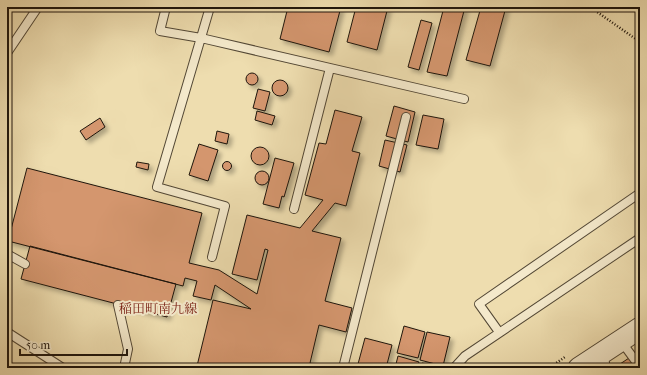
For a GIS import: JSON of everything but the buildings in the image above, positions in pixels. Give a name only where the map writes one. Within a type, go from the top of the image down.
[{"type":"street","points":[[579,368],[604,360],[621,340],[640,328]]},
{"type":"lane","points":[[7,53],[38,7]]},
{"type":"lane","points":[[166,7],[160,31],[201,38],[464,100]]},
{"type":"lane","points":[[210,7],[157,187],[224,206],[212,257]]},
{"type":"lane","points":[[294,209],[330,68]]},
{"type":"lane","points":[[343,368],[406,117]]},
{"type":"lane","points":[[499,332],[479,304],[640,193]]},
{"type":"lane","points":[[454,368],[465,356],[499,332],[640,238]]},
{"type":"lane","points":[[7,254],[25,264]]},
{"type":"lane","points":[[118,305],[128,349],[124,368]]},
{"type":"lane","points":[[7,332],[63,368]]},
{"type":"lane","points":[[621,340],[640,367]]},
{"type":"path","points":[[590,7],[640,42]]},
{"type":"district","name":"稲田町南九線","points":[[158,308]]}]
